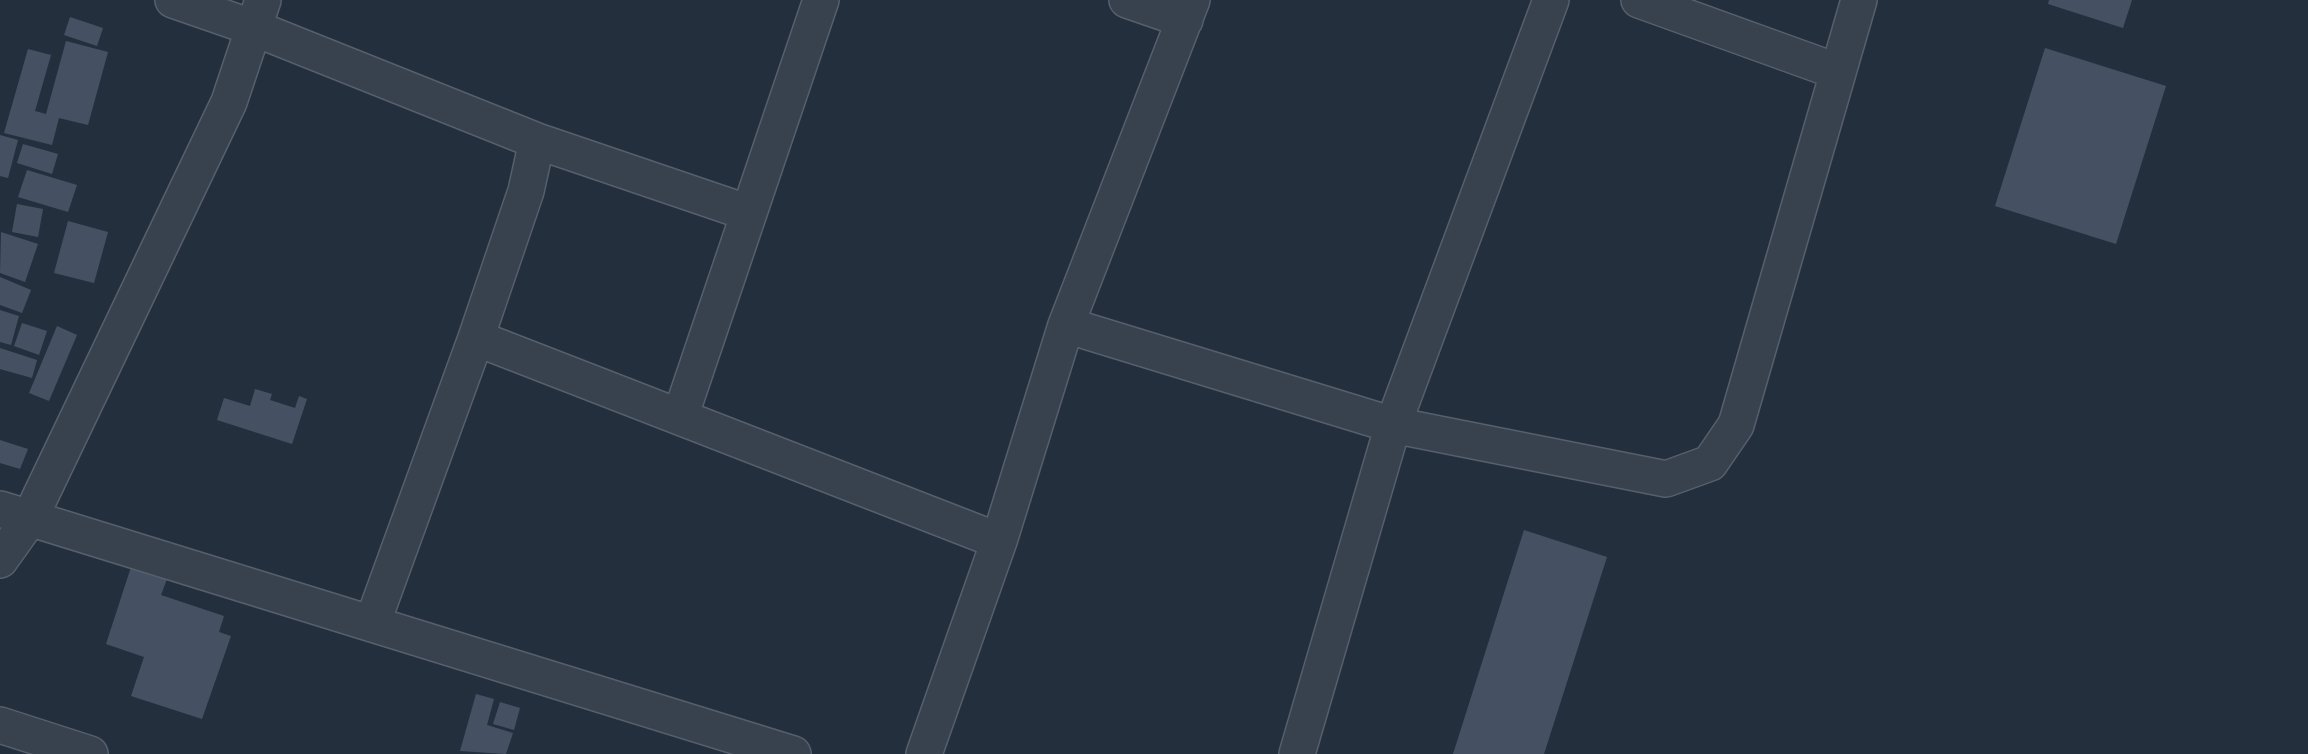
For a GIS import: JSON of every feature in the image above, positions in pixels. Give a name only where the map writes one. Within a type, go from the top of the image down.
[{"type":"street","points":[[173,0],[258,14],[537,141],[749,213]]},
{"type":"street","points":[[680,416],[821,0]]},
{"type":"street","points":[[924,754],[999,541],[1066,326],[1188,10],[1127,0]]},
{"type":"street","points":[[1297,754],[1392,425],[1551,0]]},
{"type":"street","points":[[1639,0],[1836,71]]},
{"type":"street","points":[[1066,326],[1392,425],[1666,479],[1710,463],[1736,425],[1836,71],[1859,0]]},
{"type":"street","points":[[0,560],[15,513],[229,102],[258,14]]},
{"type":"street","points":[[372,624],[476,338],[526,191],[537,141]]},
{"type":"street","points":[[476,338],[999,541]]},
{"type":"street","points":[[15,513],[793,754]]},
{"type":"street","points":[[0,725],[90,754]]},
{"type":"building","points":[[2049,0],[2132,0],[2123,28],[2048,4]]},
{"type":"building","points":[[70,17],[103,28],[97,46],[64,35]]},
{"type":"building","points":[[66,41],[108,52],[88,125],[59,118],[52,145],[4,133],[28,49],[51,55],[35,111],[46,114]]},
{"type":"building","points":[[2045,48],[2166,86],[2116,244],[1995,206]]},
{"type":"building","points":[[0,135],[18,140],[8,178],[0,176]]},
{"type":"building","points":[[23,144],[58,154],[52,174],[17,163]]},
{"type":"building","points":[[27,170],[77,185],[68,212],[18,197]]},
{"type":"building","points":[[17,204],[43,209],[38,237],[12,232]]},
{"type":"building","points":[[68,221],[108,232],[94,283],[54,273]]},
{"type":"building","points":[[1,232],[38,244],[25,282],[0,273]]},
{"type":"building","points":[[0,277],[31,290],[22,313],[0,305]]},
{"type":"building","points":[[0,310],[19,316],[11,345],[0,342]]},
{"type":"building","points":[[22,323],[47,331],[39,355],[14,346]]},
{"type":"building","points":[[57,326],[77,335],[49,401],[29,393]]},
{"type":"building","points":[[0,348],[37,360],[32,378],[0,369]]},
{"type":"building","points":[[255,389],[272,394],[270,400],[295,408],[299,396],[307,399],[292,444],[217,420],[224,398],[250,406]]},
{"type":"building","points":[[0,440],[28,449],[20,469],[0,463]]},
{"type":"building","points":[[1524,530],[1607,557],[1544,754],[1453,754]]},
{"type":"building","points":[[131,567],[167,579],[161,595],[224,616],[219,632],[231,636],[202,719],[131,696],[144,657],[106,644]]},
{"type":"building","points":[[476,694],[494,699],[487,725],[513,733],[506,754],[460,751]]},
{"type":"building","points":[[500,702],[520,708],[514,730],[493,724]]}]
